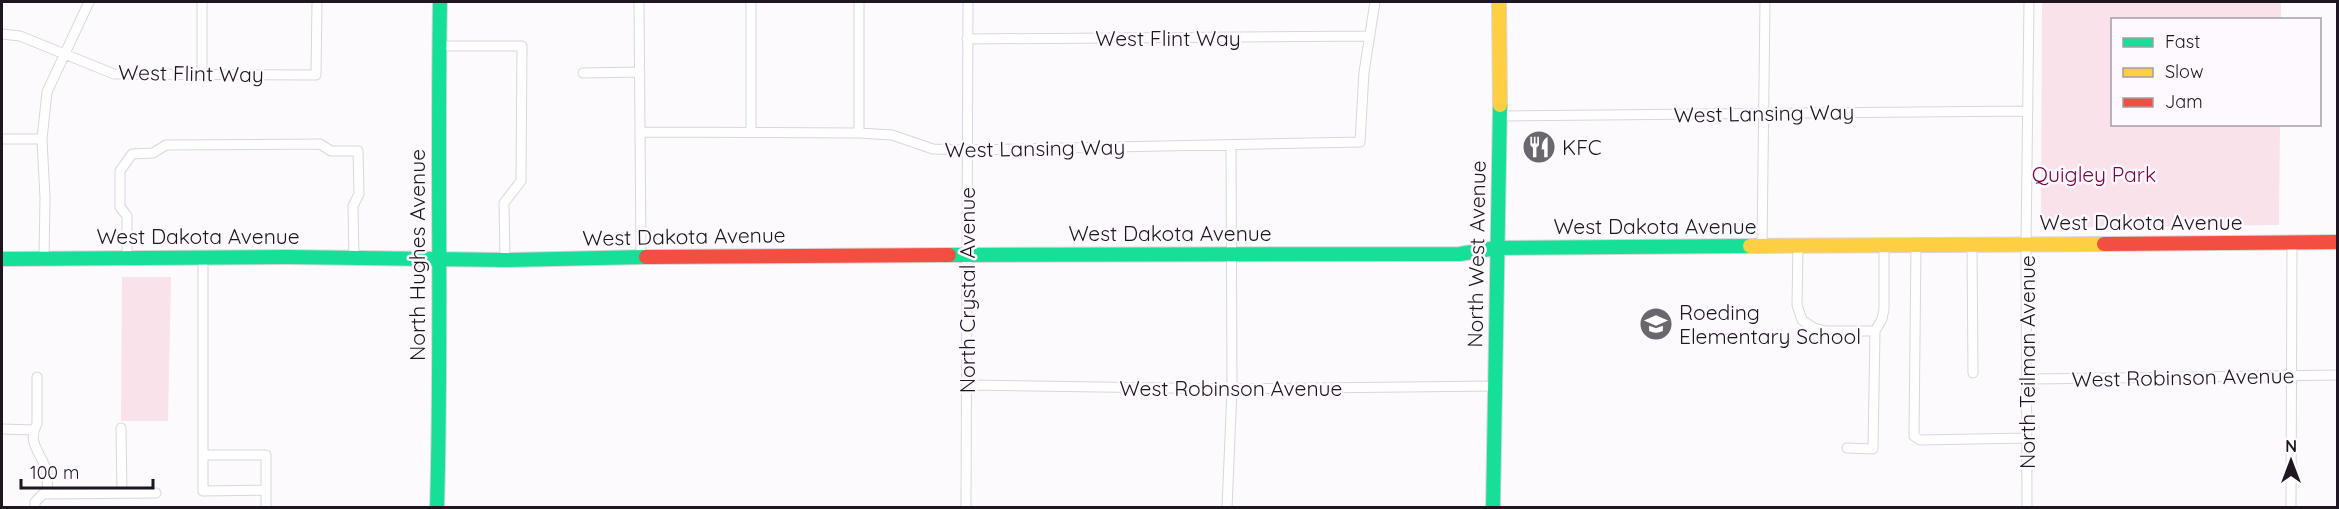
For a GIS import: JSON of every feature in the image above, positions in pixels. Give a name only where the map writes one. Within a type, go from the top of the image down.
[{"type":"street","points":[[44,258],[45,198],[42,139],[47,92],[88,2]]},
{"type":"street","points":[[202,2],[202,75]]},
{"type":"street","name":"West Flint Way","points":[[2,34],[20,36],[114,74],[316,75],[317,2]]},
{"type":"street","name":"North Hughes Avenue","points":[[437,507],[440,402],[438,130],[440,2]]},
{"type":"street","points":[[639,2],[641,256]]},
{"type":"street","points":[[751,2],[751,132]]},
{"type":"street","points":[[859,2],[859,133]]},
{"type":"street","name":"North Crystal Avenue","points":[[966,507],[969,254],[968,2]]},
{"type":"street","points":[[1369,36],[1375,2]]},
{"type":"street","name":"North West Avenue","points":[[1493,507],[1500,116],[1499,2]]},
{"type":"street","points":[[1762,246],[1765,2]]},
{"type":"street","name":"North Teilman Avenue","points":[[2027,507],[2026,244],[2029,2]]},
{"type":"street","name":"West Flint Way","points":[[967,39],[1369,36]]},
{"type":"street","name":"West Lansing Way","points":[[641,132],[859,133],[892,135],[933,149],[968,150],[1360,142],[1364,72],[1369,36]]},
{"type":"street","points":[[440,46],[522,46],[521,181],[504,203],[505,260]]},
{"type":"street","points":[[583,73],[640,72]]},
{"type":"street","name":"West Lansing Way","points":[[1500,116],[2028,111]]},
{"type":"street","points":[[2,139],[42,139]]},
{"type":"street","points":[[127,258],[127,216],[120,207],[120,171],[132,154],[153,153],[166,145],[320,144],[331,151],[358,151],[359,194],[353,206],[354,258]]},
{"type":"street","points":[[1227,507],[1232,389],[1231,145]]},
{"type":"street","points":[[2291,507],[2292,242]]},
{"type":"street","name":"West Dakota Avenue","points":[[2,259],[505,260],[641,256],[1460,254],[1496,248],[2337,242]]},
{"type":"street","points":[[1916,244],[1914,436],[1920,440],[2028,438]]},
{"type":"street","points":[[1798,245],[1797,305],[1802,320],[1814,328],[1826,331],[1875,332]]},
{"type":"street","points":[[1847,448],[1873,449],[1875,332],[1884,309],[1884,245]]},
{"type":"street","points":[[1972,245],[1973,373]]},
{"type":"street","points":[[202,258],[203,491],[266,490]]},
{"type":"street","name":"West Robinson Avenue","points":[[2028,379],[2337,375]]},
{"type":"street","points":[[37,377],[37,424],[33,430],[34,446],[47,472],[47,494]]},
{"type":"street","name":"West Robinson Avenue","points":[[967,385],[1232,389],[1494,386]]},
{"type":"street","points":[[122,428],[122,493]]},
{"type":"street","points":[[2,429],[33,430]]},
{"type":"street","points":[[202,455],[266,455],[266,507]]},
{"type":"street","points":[[35,507],[35,502],[43,494],[156,493]]},
{"type":"green space","name":"Quigley Park","points":[[2042,2],[2281,2],[2281,18],[2111,18],[2111,126],[2280,126],[2279,225],[2041,228]]},
{"type":"green space","points":[[122,277],[171,277],[168,421],[121,421]]},
{"type":"traffic: fast","points":[[437,508],[440,2]]},
{"type":"traffic: fast","points":[[1493,508],[1500,105]]},
{"type":"traffic: fast","points":[[949,255],[1460,254],[1496,248],[1750,246]]},
{"type":"traffic: fast","points":[[2,259],[287,257],[505,260],[646,257]]},
{"type":"traffic: slow","points":[[1499,2],[1500,105]]},
{"type":"traffic: slow","points":[[1750,246],[2104,244]]},
{"type":"traffic: jam","points":[[2104,244],[2338,242]]},
{"type":"traffic: jam","points":[[646,257],[949,255]]},
{"type":"place","name":"KFC","points":[[1539,147]]},
{"type":"place","name":"Roeding Elementary School","points":[[1656,324]]}]
